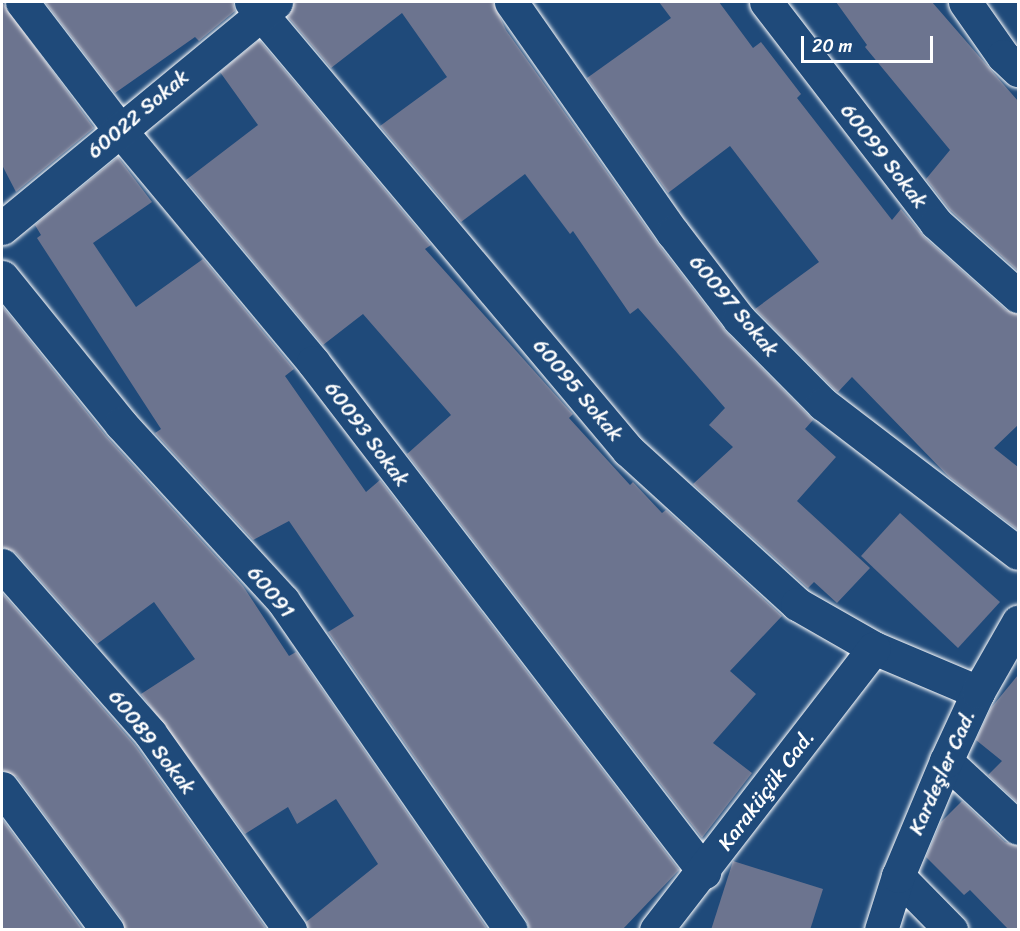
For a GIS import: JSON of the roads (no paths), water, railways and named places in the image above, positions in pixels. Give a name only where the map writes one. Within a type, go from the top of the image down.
[{"type":"street","name":"60093 Sokak","points":[[22,2],[119,129],[313,362],[704,872]]},
{"type":"street","name":"60097 Sokak","points":[[511,2],[673,234],[739,318],[823,404],[943,500],[1018,553]]},
{"type":"street","name":"60099 Sokak","points":[[766,2],[936,223],[1018,296]]},
{"type":"street","points":[[965,2],[1003,56],[1018,70]]},
{"type":"street","name":"60022 Sokak","points":[[2,228],[262,5]]},
{"type":"street","name":"60095 Sokak","points":[[262,5],[628,450],[797,604],[874,648],[978,692]]},
{"type":"street","name":"60091","points":[[2,277],[121,424],[282,601],[511,930]]},
{"type":"street","name":"60089 Sokak","points":[[2,565],[150,733],[290,930]]},
{"type":"street","name":"Kardeşler Cad.","points":[[880,930],[898,876],[946,761],[978,692],[1013,644]]},
{"type":"street","name":"Karaküçük Cad.","points":[[656,930],[704,872],[874,648]]},
{"type":"street","points":[[946,761],[1018,828]]},
{"type":"street","points":[[2,788],[107,930]]},
{"type":"street","points":[[898,876],[951,930]]}]
